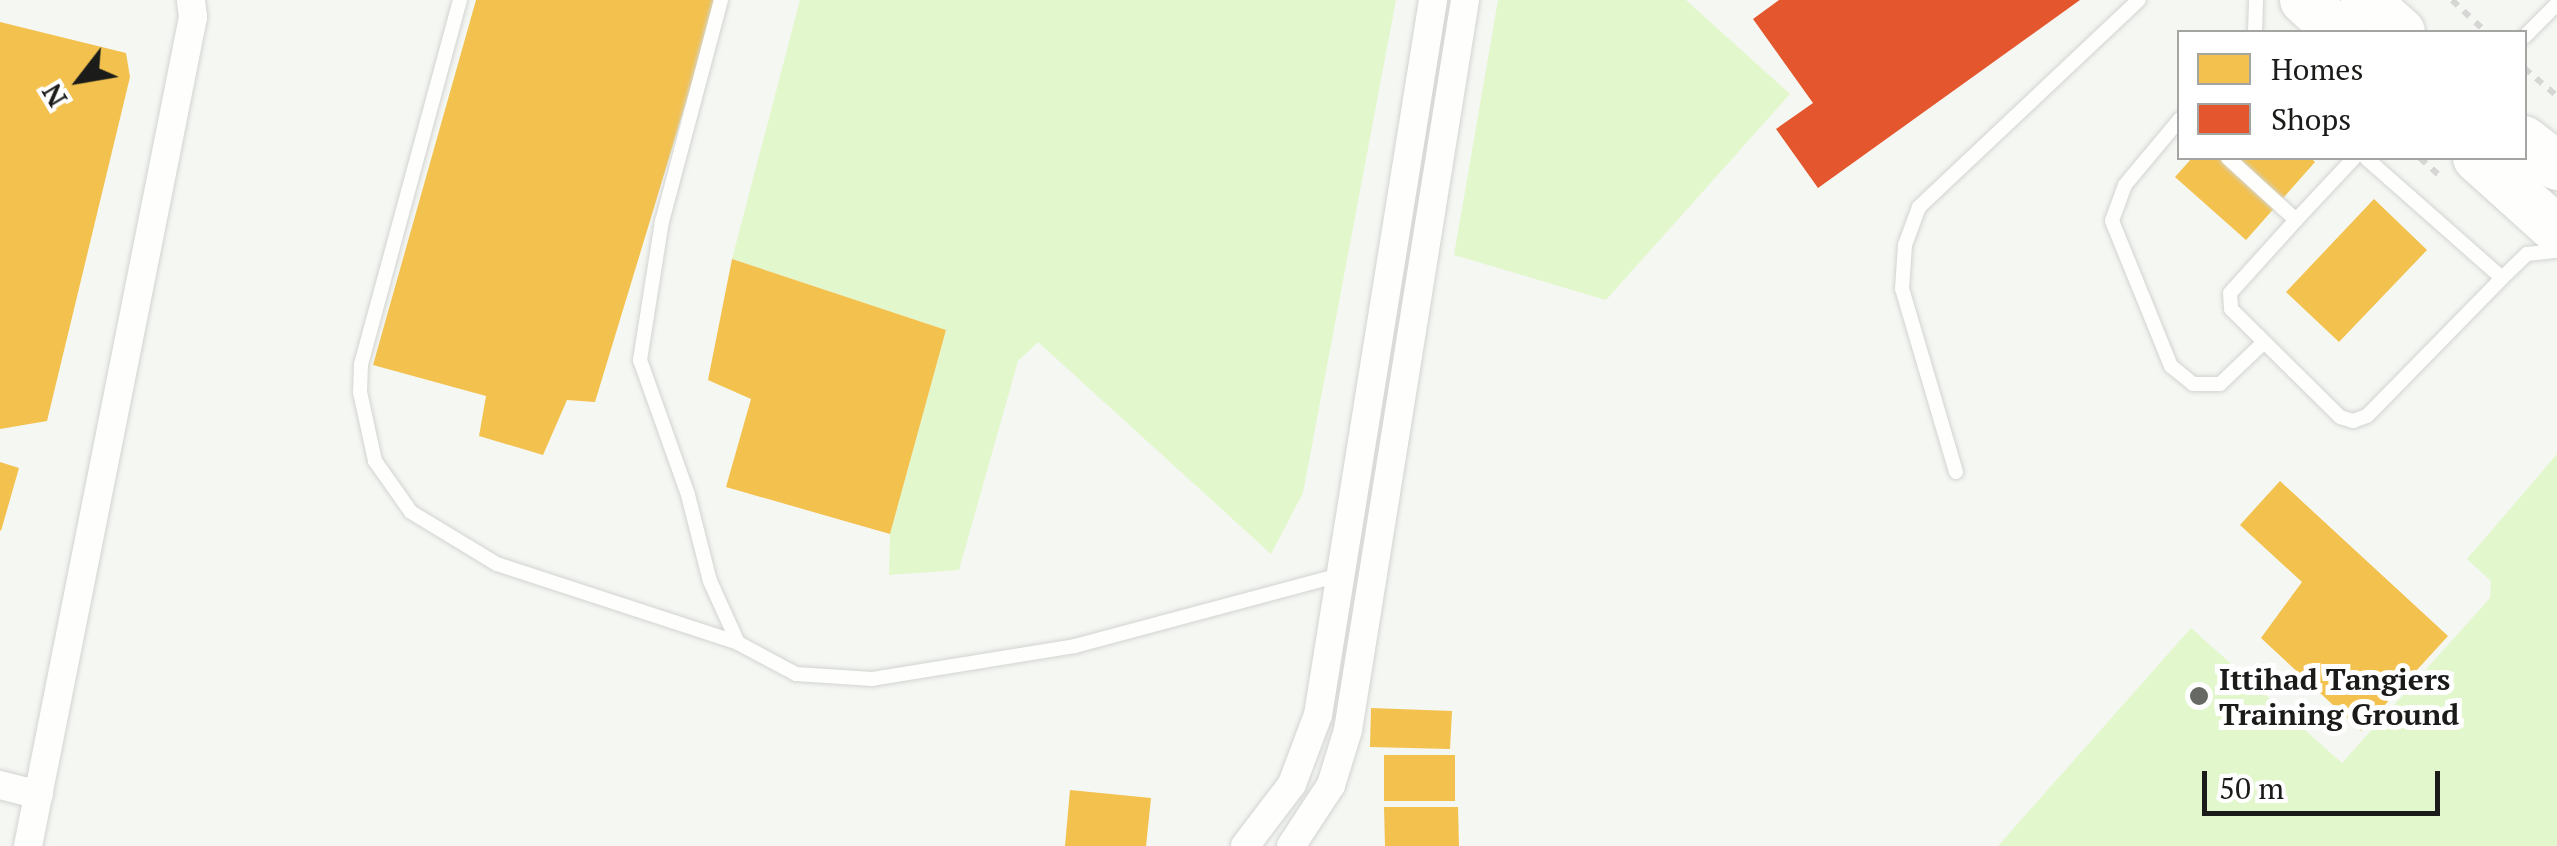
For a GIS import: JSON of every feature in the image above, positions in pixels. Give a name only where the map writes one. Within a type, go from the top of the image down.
[{"type":"highway","points":[[2304,0],[2337,30]]},
{"type":"highway","points":[[2366,0],[2399,30]]},
{"type":"highway","points":[[2527,142],[2557,166]]},
{"type":"highway","points":[[2479,160],[2557,230]]},
{"type":"street","points":[[28,846],[193,17],[191,0]]},
{"type":"street","points":[[1245,846],[1273,815],[1308,750],[1433,0]]},
{"type":"street","points":[[1292,846],[1331,784],[1348,730],[1465,0]]},
{"type":"street","points":[[0,785],[39,795]]},
{"type":"lane","points":[[460,0],[361,364],[360,392],[374,461],[411,512],[497,564],[738,642],[796,674],[872,679],[1075,646],[1340,576]]},
{"type":"lane","points":[[721,0],[662,221],[640,360],[688,496],[710,582],[738,642]]},
{"type":"lane","points":[[1956,472],[1902,289],[1904,245],[1919,207],[2139,0]]},
{"type":"lane","points":[[2254,30],[2256,0]]},
{"type":"lane","points":[[2527,33],[2557,4]]},
{"type":"lane","points":[[2177,123],[2124,185],[2112,221],[2170,366],[2193,384],[2220,384],[2262,344]]},
{"type":"lane","points":[[2230,160],[2296,220]]},
{"type":"lane","points":[[2352,160],[2230,294],[2239,322],[2340,417],[2354,421],[2367,416],[2527,254],[2557,251]]},
{"type":"lane","points":[[2368,160],[2502,278]]},
{"type":"path","points":[[2452,0],[2484,30]]},
{"type":"path","points":[[2527,71],[2557,96]]},
{"type":"green space","points":[[800,0],[1396,0],[1303,493],[1271,554],[1038,342],[1018,361],[959,570],[889,575],[890,534],[946,330],[732,259]]},
{"type":"green space","points":[[1498,0],[1686,0],[1790,94],[1606,300],[1454,255]]},
{"type":"green space","points":[[2557,454],[2557,846],[1998,846],[2191,628],[2342,763],[2490,598],[2491,581],[2467,559]]},
{"type":"building: Homes","points":[[476,0],[717,0],[595,402],[567,400],[543,455],[479,436],[486,396],[373,365]]},
{"type":"building: Homes","points":[[0,22],[126,53],[130,77],[47,421],[0,429]]},
{"type":"building: Homes","points":[[2190,160],[2315,162],[2246,240],[2175,177]]},
{"type":"building: Homes","points":[[2374,199],[2427,250],[2339,342],[2286,292]]},
{"type":"building: Homes","points":[[732,259],[946,330],[890,534],[726,487],[751,399],[708,380]]},
{"type":"building: Homes","points":[[0,462],[19,468],[1,531],[0,530]]},
{"type":"building: Homes","points":[[2280,481],[2448,636],[2361,731],[2261,638],[2302,582],[2240,525]]},
{"type":"building: Homes","points":[[1371,708],[1452,711],[1450,749],[1370,747]]},
{"type":"building: Homes","points":[[1384,755],[1455,755],[1455,801],[1384,801]]},
{"type":"building: Homes","points":[[1070,790],[1151,798],[1146,846],[1065,846]]},
{"type":"building: Homes","points":[[1384,807],[1458,807],[1459,846],[1385,846]]},
{"type":"building: Shops","points":[[1779,0],[2080,0],[1818,188],[1776,129],[1813,103],[1753,19]]},
{"type":"place","name":"Ittihad Tangiers Training Ground","points":[[2199,696]]}]
